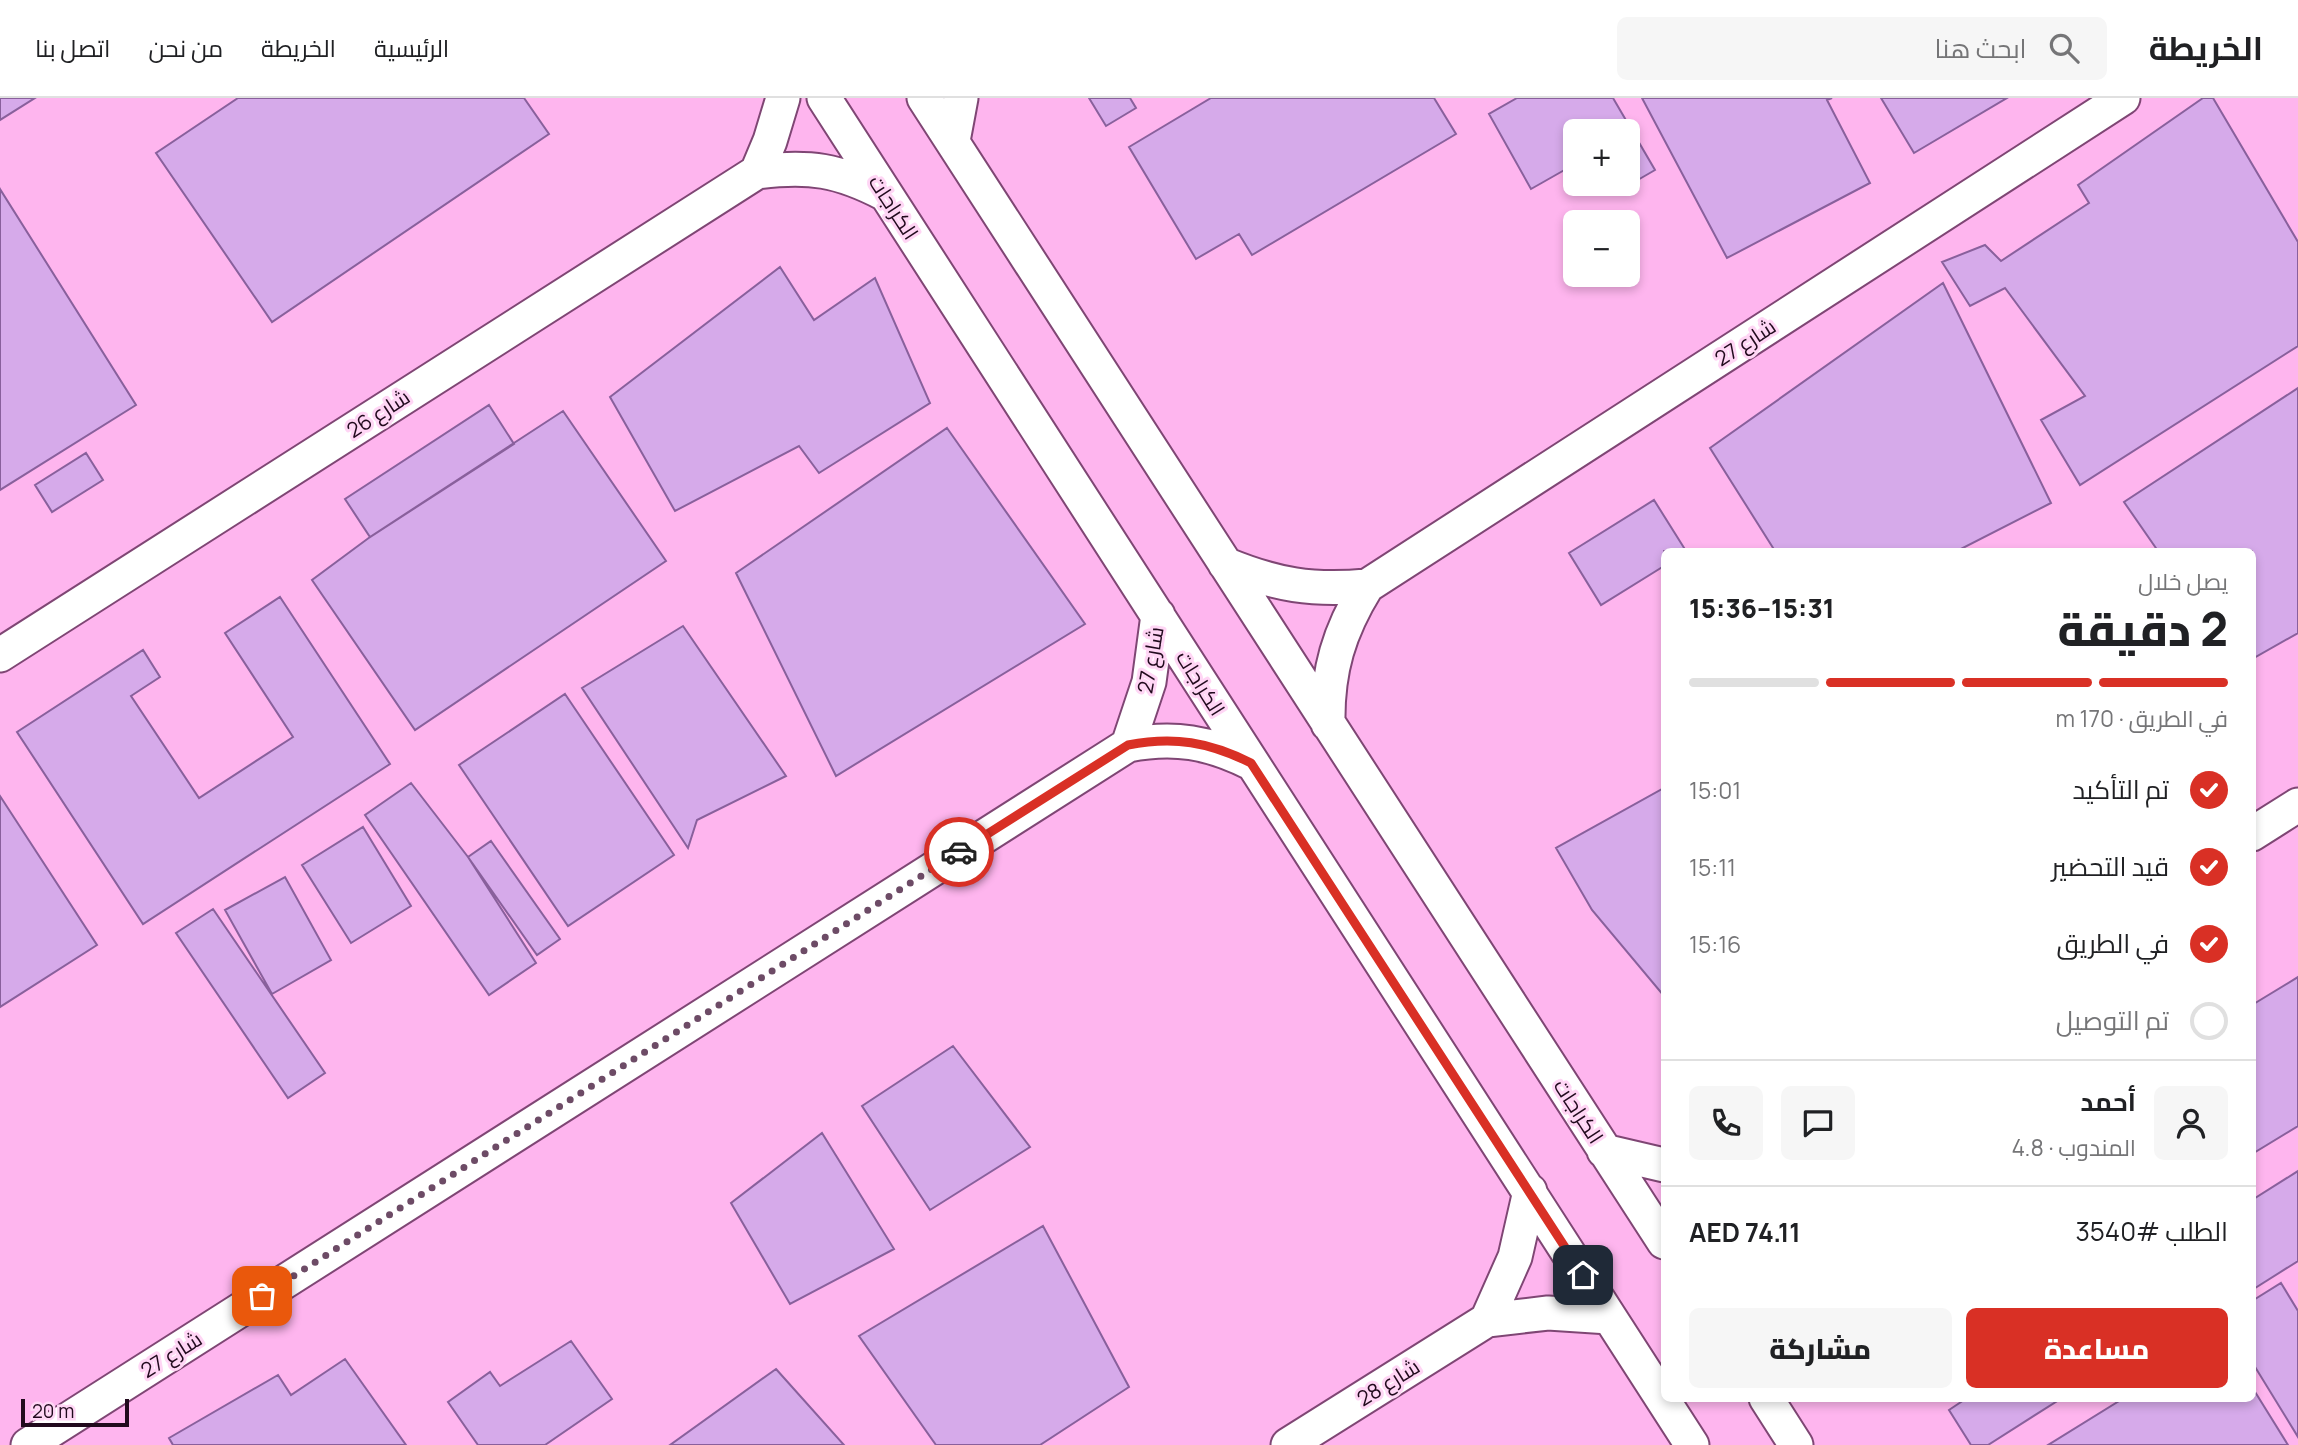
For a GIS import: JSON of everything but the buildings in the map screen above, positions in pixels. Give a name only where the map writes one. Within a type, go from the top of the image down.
[{"type":"street","points":[[757,172],[783,98]]},
{"type":"street","name":"الكراجات","points":[[824,98],[1661,1398]]},
{"type":"street","name":"الكراجات","points":[[924,98],[1661,1237]]},
{"type":"street","points":[[953,141],[961,98]]},
{"type":"street","name":"شارع 27","points":[[1328,724],[1328,687],[1335,652],[1348,617],[1367,586],[2123,98]]},
{"type":"street","name":"شارع 26","points":[[0,655],[757,172],[790,167],[823,169],[855,178],[885,194]]},
{"type":"street","name":"شارع 27","points":[[1225,564],[1259,578],[1295,587],[1331,589],[1367,586]]},
{"type":"street","name":"شارع 27","points":[[1128,745],[1149,682],[1158,615]]},
{"type":"street","name":"شارع 27","points":[[28,1445],[1128,745],[1159,739],[1192,740],[1222,748],[1251,763]]},
{"type":"street","points":[[2256,831],[2298,805]]},
{"type":"street","points":[[1604,1151],[1661,1164]]},
{"type":"street","points":[[1488,1320],[1515,1257],[1530,1191]]},
{"type":"street","name":"شارع 28","points":[[1288,1445],[1488,1320],[1548,1313],[1609,1318]]},
{"type":"street","name":"الكراجات","points":[[1664,1402],[1692,1445]]},
{"type":"street","points":[[1769,1402],[1796,1445]]},
{"type":"shaded area","points":[[0,98],[2298,98],[2298,1445],[0,1445]]},
{"type":"way so far","points":[[262,1296],[959,852]]},
{"type":"route","points":[[959,852],[1128,745],[1159,739],[1192,740],[1222,748],[1251,763],[1583,1275]]}]
